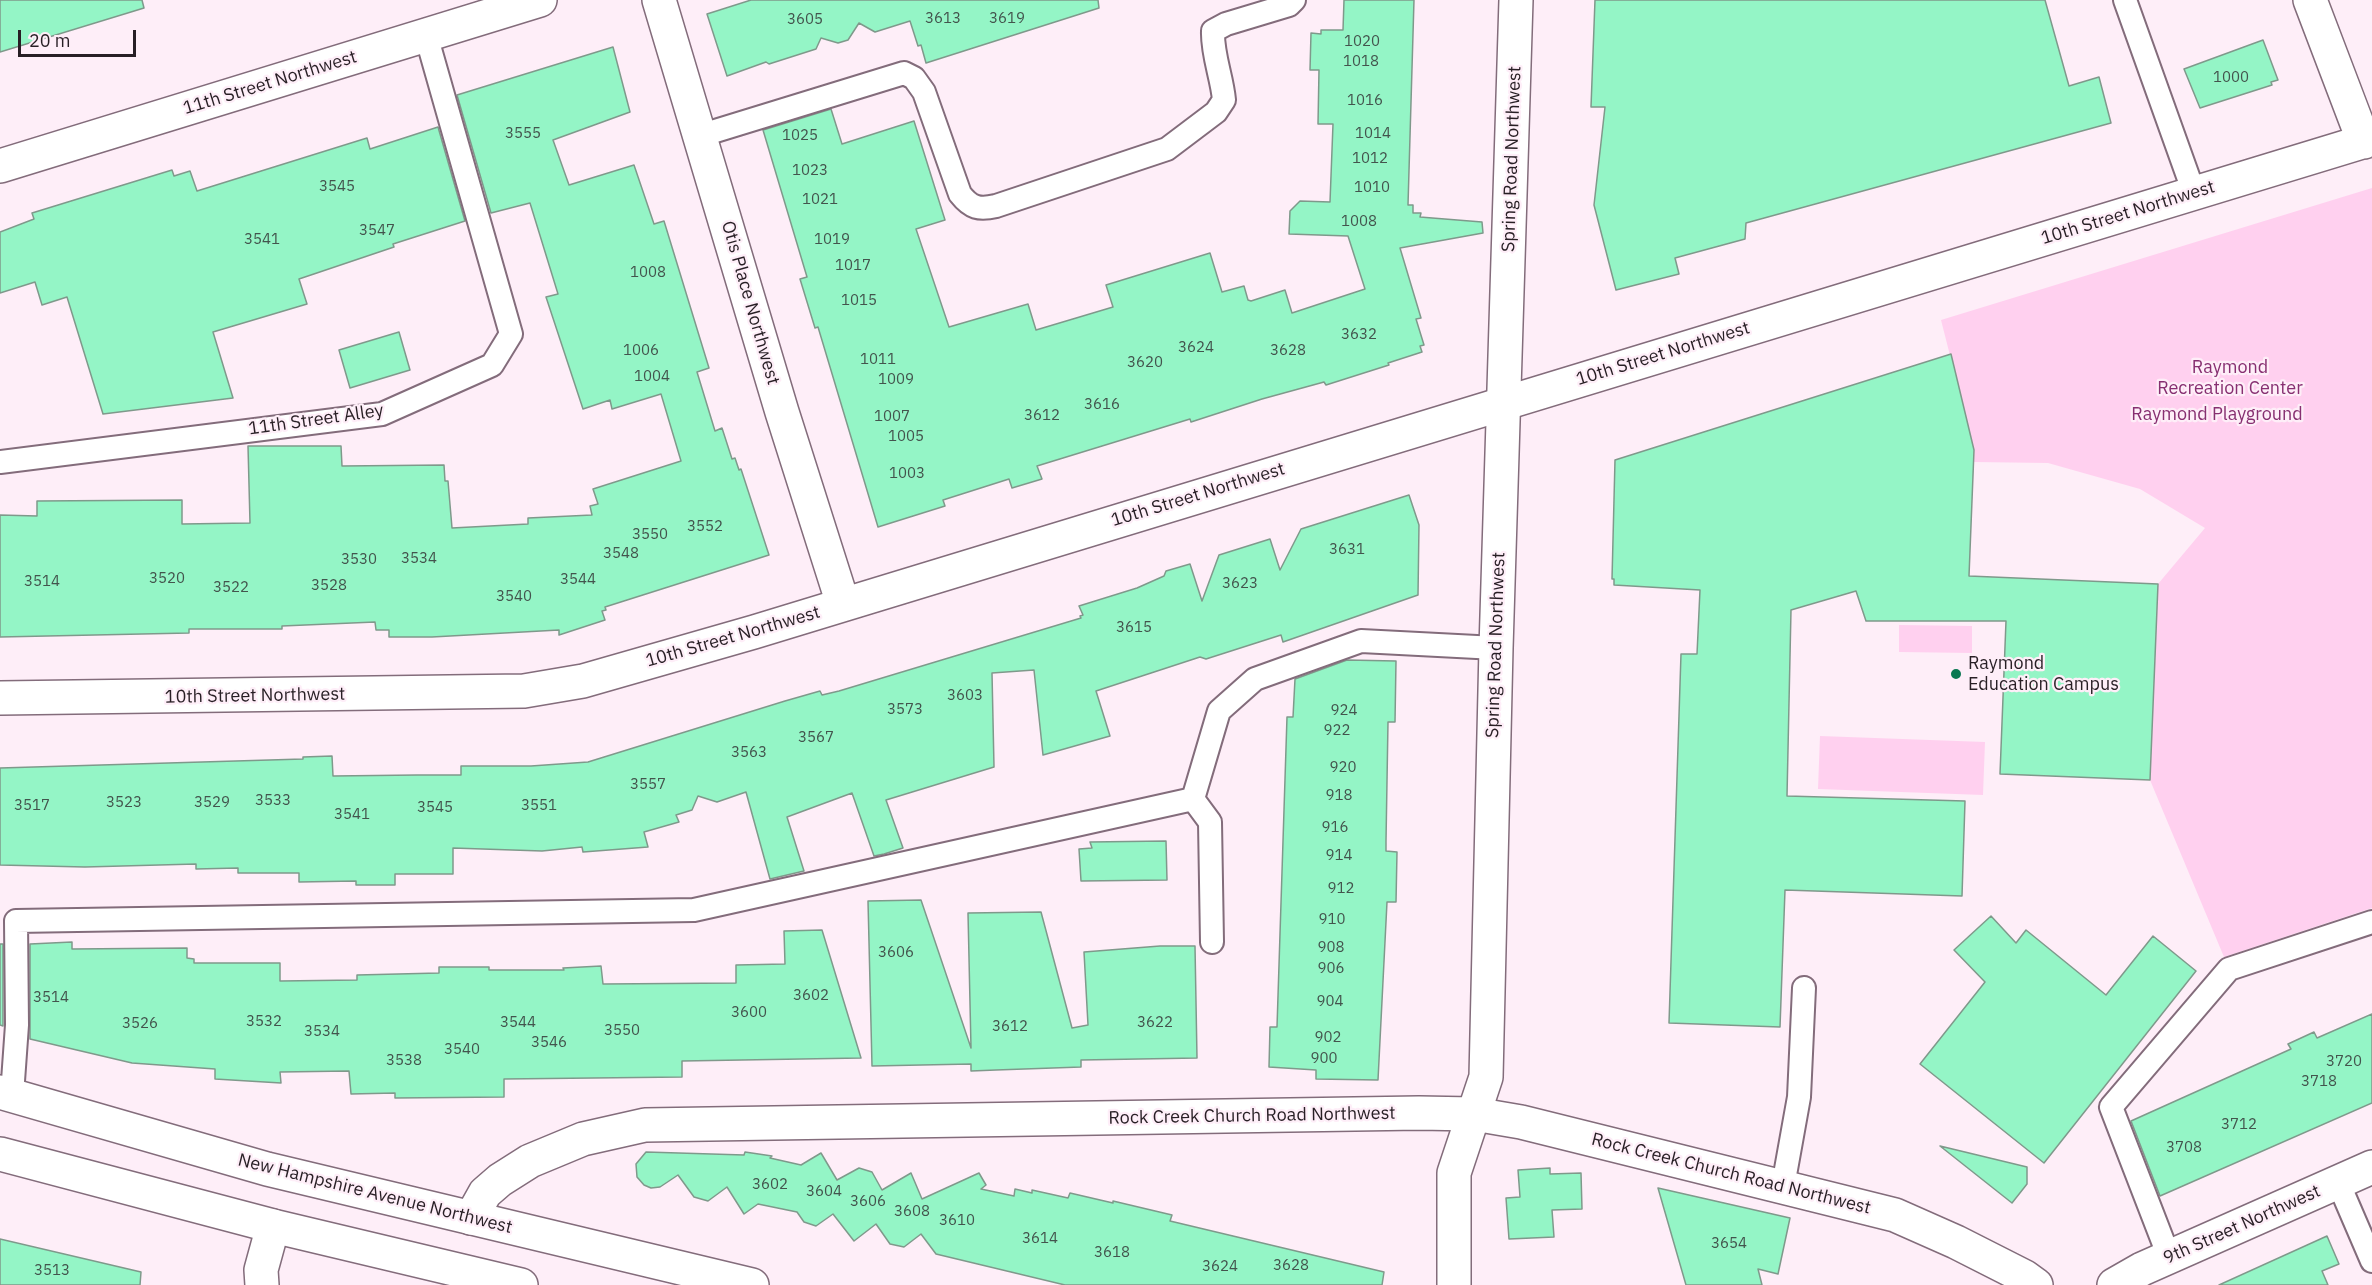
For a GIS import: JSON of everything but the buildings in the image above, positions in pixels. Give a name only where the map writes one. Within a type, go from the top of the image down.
[{"type":"street","name":"11th Street Northwest","points":[[0,166],[540,0]]},
{"type":"street","name":"Otis Place Northwest","points":[[658,0],[782,412],[843,604]]},
{"type":"street","name":"Spring Road Northwest","points":[[1454,1285],[1454,1173],[1486,1077],[1496,648],[1516,0]]},
{"type":"street","points":[[2310,0],[2368,140]]},
{"type":"street","name":"10th Street Northwest","points":[[0,698],[504,692],[544,689],[583,681],[2368,140]]},
{"type":"street","name":"New Hampshire Avenue Northwest","points":[[6,1094],[267,1169],[471,1218],[693,1278],[752,1285]]},
{"type":"street","name":"Rock Creek Church Road Northwest","points":[[471,1218],[485,1193],[500,1180],[530,1161],[583,1139],[645,1125],[1474,1114],[1521,1122],[1784,1186],[1908,1219],[2025,1276],[2036,1285]]},
{"type":"street","points":[[0,1154],[273,1226],[521,1285]]},
{"type":"street","name":"9th Street Northwest","points":[[2114,1285],[2142,1269],[2372,1167]]},
{"type":"street","points":[[262,1285],[261,1269],[273,1226]]},
{"type":"lane","points":[[699,136],[903,73],[914,78],[924,92],[960,194],[968,205],[981,209],[996,206],[1167,149],[1216,112],[1224,100],[1212,46],[1214,31],[1226,24],[1289,5],[1294,0]]},
{"type":"lane","points":[[2125,0],[2194,193]]},
{"type":"lane","name":"11th Street Alley","points":[[0,462],[382,414],[492,365],[511,334],[426,35]]},
{"type":"lane","points":[[1193,799],[1219,711],[1255,679],[1361,641],[1496,648]]},
{"type":"lane","points":[[1193,799],[1209,822],[1212,942]]},
{"type":"lane","points":[[6,1094],[17,1025],[16,921],[694,910],[1193,799]]},
{"type":"lane","points":[[2169,1257],[2111,1107],[2229,969],[2372,922]]},
{"type":"lane","points":[[1784,1186],[1799,1097],[1804,988]]},
{"type":"lane","points":[[2338,1182],[2372,1261]]},
{"type":"green space","name":"Raymond Recreation Center","points":[[2372,188],[2372,908],[2224,957],[2150,780],[2158,584],[2205,528],[2140,489],[2048,463],[1974,462],[1974,450],[1941,320]]},
{"type":"green space","points":[[1899,625],[1972,626],[1972,653],[1899,652]]},
{"type":"green space","points":[[1820,736],[1985,742],[1983,795],[1818,789]]},
{"type":"place","name":"Raymond Education Campus","points":[[1956,674]]},
{"type":"park label","name":"Raymond Playground","points":[[2217,415]]}]
